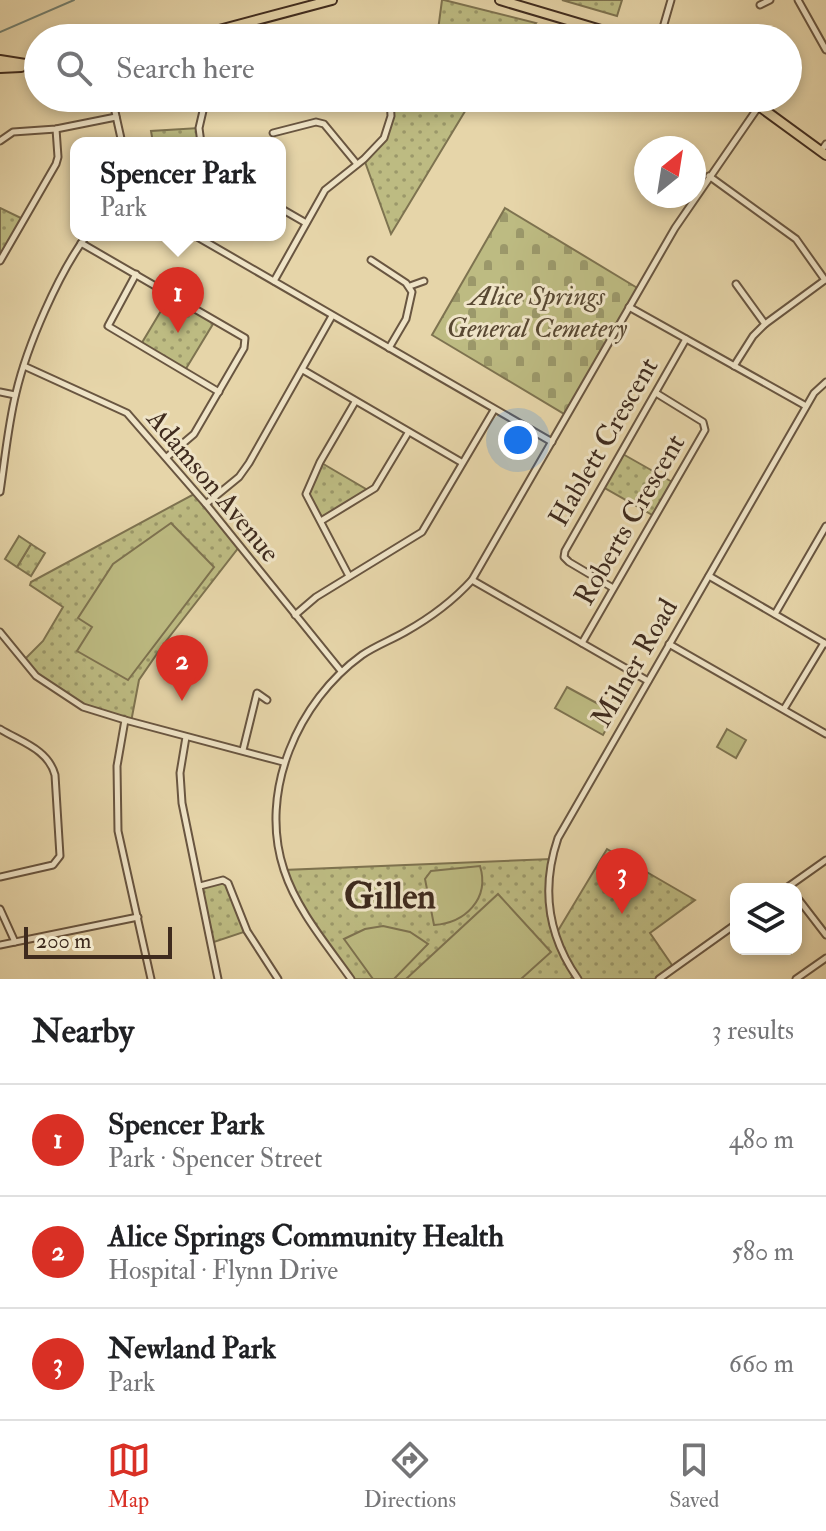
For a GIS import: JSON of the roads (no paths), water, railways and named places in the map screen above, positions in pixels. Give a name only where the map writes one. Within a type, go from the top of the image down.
[{"type":"main road","points":[[242,24],[332,0]]},
{"type":"main road","points":[[502,0],[579,24]]},
{"type":"main road","points":[[0,60],[24,64]]},
{"type":"main road","points":[[0,68],[24,67]]},
{"type":"main road","points":[[768,112],[824,150]]},
{"type":"street","points":[[664,24],[671,0]]},
{"type":"street","points":[[760,5],[770,0]]},
{"type":"street","points":[[798,0],[826,50]]},
{"type":"street","points":[[115,112],[121,137]]},
{"type":"street","points":[[200,137],[202,112]]},
{"type":"street","points":[[274,281],[325,190],[384,138],[391,112]]},
{"type":"street","points":[[351,979],[309,919],[284,870],[276,808],[283,762],[310,711],[341,671],[365,653],[446,606],[472,580],[675,228],[755,112]]},
{"type":"street","points":[[0,141],[13,132],[56,129],[116,117]]},
{"type":"street","points":[[273,133],[316,122],[324,124],[357,164]]},
{"type":"street","points":[[0,261],[56,164],[56,129]]},
{"type":"street","points":[[709,176],[796,239],[826,279],[765,324],[753,336],[734,366]]},
{"type":"street","points":[[286,211],[306,223]]},
{"type":"street","points":[[204,241],[552,442]]},
{"type":"street","points":[[0,492],[15,395],[24,366],[57,286],[81,243],[245,338],[244,348],[194,434],[167,458]]},
{"type":"street","points":[[371,260],[410,286]]},
{"type":"street","points":[[136,274],[108,326],[219,392]]},
{"type":"street","points":[[410,286],[424,281]]},
{"type":"street","points":[[736,284],[765,324]]},
{"type":"street","points":[[389,348],[406,319],[411,302],[410,286]]},
{"type":"street","points":[[629,307],[806,407]]},
{"type":"street","points":[[206,504],[239,477],[332,316]]},
{"type":"street","name":"Hablett Crescent","points":[[613,588],[569,562],[564,557],[565,551],[686,339]]},
{"type":"street","name":"Adamson Avenue","points":[[24,366],[127,413],[206,504],[341,671]]},
{"type":"street","points":[[303,370],[461,462]]},
{"type":"street","name":"Milner Road","points":[[575,978],[559,944],[549,912],[551,859],[565,825],[814,393],[826,382]]},
{"type":"street","points":[[0,392],[15,395]]},
{"type":"street","name":"Roberts Crescent","points":[[582,643],[705,430],[703,422],[656,393]]},
{"type":"street","points":[[349,576],[306,489],[355,402]]},
{"type":"street","points":[[295,615],[316,597],[417,537],[494,410]]},
{"type":"street","points":[[321,521],[375,488],[408,433]]},
{"type":"street","points":[[775,614],[826,526]]},
{"type":"street","points":[[709,576],[825,643],[784,709]]},
{"type":"street","points":[[472,580],[648,681]]},
{"type":"street","points":[[0,632],[48,687],[83,707],[283,762]]},
{"type":"street","points":[[669,644],[826,734]]},
{"type":"street","points":[[243,750],[257,693],[267,700]]},
{"type":"street","points":[[125,720],[117,766],[118,831],[151,979]]},
{"type":"street","points":[[0,729],[43,754],[52,764],[60,856],[53,865],[0,877]]},
{"type":"street","points":[[186,737],[180,773],[182,803],[218,979]]},
{"type":"street","points":[[795,883],[826,860]]},
{"type":"street","points":[[200,886],[223,880],[228,883],[247,931],[278,979]]},
{"type":"street","points":[[802,904],[826,935]]},
{"type":"street","points":[[0,909],[15,942]]},
{"type":"street","points":[[0,945],[138,917]]},
{"type":"street","points":[[659,979],[730,928]]},
{"type":"street","points":[[796,979],[826,958]]},
{"type":"waterway","points":[[0,32],[74,0]]},
{"type":"place","name":"Spencer Park","points":[[178,333]]},
{"type":"place","name":"Alice Springs Community Health","points":[[182,701]]},
{"type":"place","name":"Newland Park","points":[[622,914]]},
{"type":"district","name":"Gillen","points":[[390,896]]},
{"type":"park label","name":"Alice Springs General Cemetery","points":[[537,312]]}]
